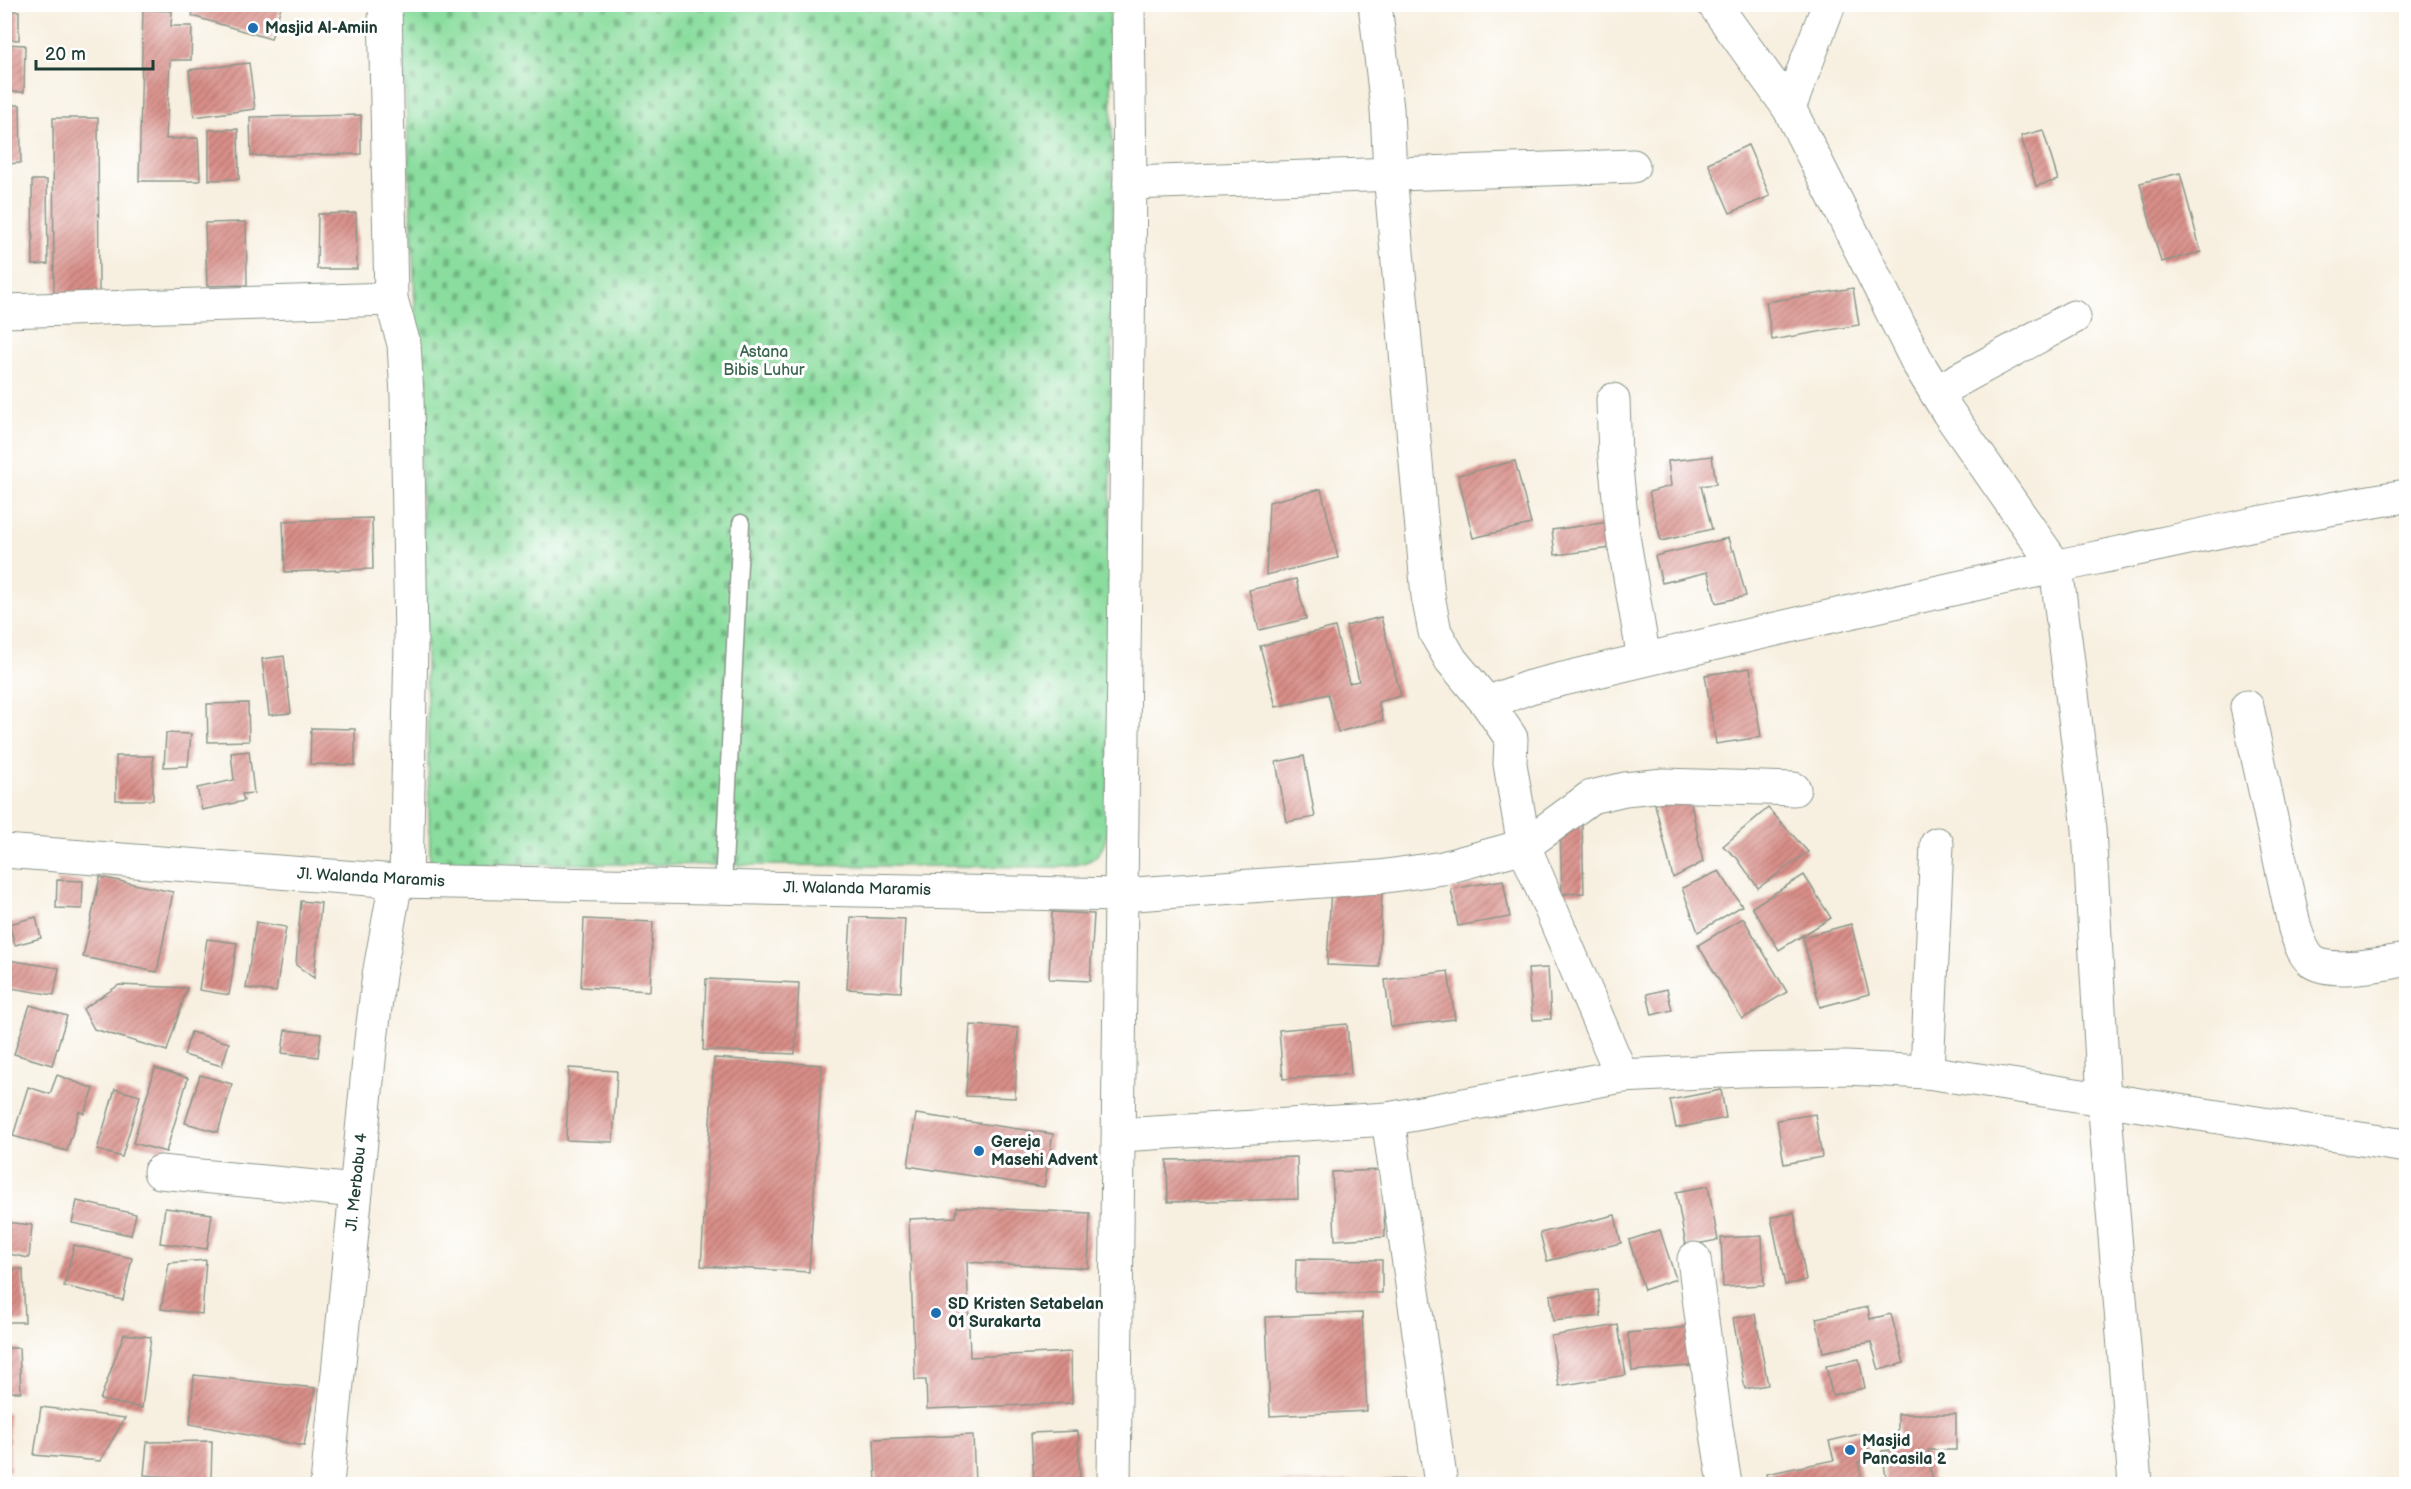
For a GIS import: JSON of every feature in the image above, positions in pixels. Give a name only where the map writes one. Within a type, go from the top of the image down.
[{"type":"street","name":"Jl. Merbabu 4","points":[[327,1485],[379,975],[401,881],[411,642],[408,430],[404,344],[391,299],[385,4]]},
{"type":"street","points":[[1114,1485],[1131,183],[1128,4]]},
{"type":"street","points":[[1375,4],[1387,109],[1390,174],[1428,596],[1435,632],[1451,660],[1487,703],[1511,738],[1510,764],[1524,846],[1622,1076]]},
{"type":"street","points":[[1714,4],[1789,108],[1918,363],[2056,567],[2089,829],[2104,1099],[2135,1485]]},
{"type":"street","points":[[1789,108],[1829,4]]},
{"type":"street","points":[[1131,183],[1634,166]]},
{"type":"street","points":[[4,311],[391,299]]},
{"type":"street","points":[[1936,392],[2074,317]]},
{"type":"street","points":[[1613,400],[1615,458],[1623,536],[1644,659]]},
{"type":"street","points":[[1487,703],[1530,687],[1644,659],[2056,567],[2339,507],[2406,496]]},
{"type":"street","points":[[2247,706],[2295,929],[2303,950],[2313,962],[2330,968],[2406,960]]},
{"type":"street","points":[[1524,846],[1591,797],[1602,794],[1664,785],[1794,789]]},
{"type":"street","points":[[1927,1071],[1936,844]]},
{"type":"street","name":"Jl. Walanda Maramis","points":[[4,851],[401,881],[1121,895],[1379,877],[1443,868],[1524,846]]},
{"type":"street","points":[[1119,1135],[1388,1119],[1622,1076],[1811,1068],[1927,1071],[2406,1146]]},
{"type":"street","points":[[1388,1119],[1441,1485]]},
{"type":"street","points":[[160,1172],[356,1191]]},
{"type":"street","points":[[1694,1259],[1725,1485]]},
{"type":"lane","points":[[723,886],[741,523]]},
{"type":"green space","name":"Astana Bibis Luhur","points":[[401,5],[1110,5],[1113,192],[1108,828],[1103,847],[1092,859],[1077,865],[1058,867],[430,863],[420,434]]},
{"type":"building","name":"Masjid Al-Amiin","points":[[195,4],[282,4],[271,39],[192,16]]},
{"type":"building","points":[[143,10],[172,11],[171,26],[192,26],[191,60],[170,60],[166,139],[198,138],[200,181],[139,181]]},
{"type":"building","points":[[4,11],[19,11],[19,40],[4,39]]},
{"type":"building","points":[[4,44],[25,45],[24,92],[4,92]]},
{"type":"building","points":[[249,63],[255,109],[194,117],[189,70]]},
{"type":"building","points":[[4,105],[20,105],[21,163],[4,164]]},
{"type":"building","points":[[361,115],[361,154],[251,156],[250,117]]},
{"type":"building","points":[[53,118],[98,118],[99,294],[54,295]]},
{"type":"building","points":[[238,129],[239,179],[209,180],[209,130]]},
{"type":"building","points":[[2043,130],[2058,180],[2036,186],[2021,136]]},
{"type":"building","points":[[1748,145],[1770,196],[1730,213],[1708,163]]},
{"type":"building","points":[[2180,173],[2201,252],[2161,262],[2140,183]]},
{"type":"building","points":[[32,180],[47,180],[48,264],[33,265]]},
{"type":"building","points":[[356,213],[357,269],[317,269],[318,214]]},
{"type":"building","points":[[246,222],[247,285],[207,286],[205,223]]},
{"type":"building","points":[[1853,288],[1859,325],[1772,340],[1766,302]]},
{"type":"building","points":[[1712,456],[1716,484],[1701,486],[1712,529],[1661,541],[1649,492],[1671,486],[1668,461]]},
{"type":"building","points":[[1515,461],[1531,524],[1473,538],[1458,475]]},
{"type":"building","points":[[1321,489],[1338,558],[1266,575],[1269,502]]},
{"type":"building","points":[[372,518],[373,569],[285,572],[283,521]]},
{"type":"building","points":[[1616,521],[1620,547],[1555,555],[1552,530]]},
{"type":"building","points":[[1728,538],[1732,551],[1734,550],[1746,596],[1716,603],[1708,572],[1662,583],[1655,556]]},
{"type":"building","points":[[1296,579],[1306,619],[1259,630],[1249,590]]},
{"type":"building","points":[[1381,617],[1401,696],[1378,702],[1383,720],[1338,732],[1328,694],[1276,707],[1260,646],[1335,627],[1349,683],[1359,681],[1346,626]]},
{"type":"building","points":[[284,656],[291,713],[269,715],[262,659]]},
{"type":"building","points":[[1750,668],[1761,737],[1716,744],[1705,675]]},
{"type":"building","points":[[248,703],[249,741],[208,742],[207,704]]},
{"type":"building","points":[[311,728],[355,729],[355,765],[310,764]]},
{"type":"building","points":[[166,733],[191,734],[188,766],[164,767]]},
{"type":"building","points":[[249,751],[254,793],[242,794],[244,801],[202,810],[197,788],[234,780],[231,753]]},
{"type":"building","points":[[116,756],[153,756],[153,800],[116,800]]},
{"type":"building","points":[[1304,756],[1315,817],[1287,822],[1276,762]]},
{"type":"building","points":[[1689,793],[1703,862],[1673,878],[1654,800]]},
{"type":"building","points":[[1768,808],[1808,852],[1758,888],[1737,858],[1723,846]]},
{"type":"building","points":[[1582,825],[1584,893],[1562,894],[1560,826]]},
{"type":"building","points":[[1719,871],[1742,906],[1698,932],[1682,888]]},
{"type":"building","points":[[1804,875],[1831,918],[1779,950],[1752,907]]},
{"type":"building","points":[[100,877],[173,892],[157,972],[83,957]]},
{"type":"building","points":[[57,880],[83,881],[82,909],[56,908]]},
{"type":"building","points":[[1503,880],[1510,917],[1458,926],[1451,889]]},
{"type":"building","points":[[1331,887],[1382,890],[1379,967],[1327,965]]},
{"type":"building","points":[[301,901],[321,903],[314,978],[296,965]]},
{"type":"building","points":[[1052,912],[1094,914],[1090,981],[1049,979]]},
{"type":"building","points":[[36,917],[41,938],[15,945],[9,924]]},
{"type":"building","points":[[851,917],[905,919],[901,992],[847,989]]},
{"type":"building","points":[[1743,918],[1787,992],[1742,1019],[1698,945]]},
{"type":"building","points":[[584,919],[653,922],[650,991],[581,987]]},
{"type":"building","points":[[256,922],[286,927],[276,992],[246,988]]},
{"type":"building","points":[[1851,924],[1869,994],[1820,1007],[1803,937]]},
{"type":"building","points":[[207,939],[237,943],[229,995],[199,990]]},
{"type":"building","points":[[8,960],[59,968],[54,995],[4,987]]},
{"type":"building","points":[[1548,968],[1551,1019],[1533,1020],[1528,969]]},
{"type":"building","points":[[1448,971],[1455,1019],[1391,1027],[1385,980]]},
{"type":"building","points":[[706,979],[799,983],[795,1054],[703,1050]]},
{"type":"building","points":[[119,985],[187,988],[167,1051],[94,1029],[83,1009]]},
{"type":"building","points":[[1667,989],[1672,1010],[1652,1015],[1647,994]]},
{"type":"building","points":[[30,1005],[67,1016],[52,1065],[14,1054]]},
{"type":"building","points":[[1347,1024],[1351,1074],[1283,1079],[1279,1030]]},
{"type":"building","points":[[970,1025],[1018,1028],[1015,1098],[966,1096]]},
{"type":"building","points":[[285,1030],[321,1034],[318,1057],[282,1053]]},
{"type":"building","points":[[191,1032],[229,1043],[222,1066],[184,1055]]},
{"type":"building","points":[[714,1058],[822,1065],[809,1272],[701,1266]]},
{"type":"building","points":[[155,1068],[188,1078],[166,1152],[133,1143]]},
{"type":"building","points":[[569,1068],[617,1071],[613,1142],[566,1140]]},
{"type":"building","points":[[57,1075],[94,1089],[84,1114],[79,1111],[67,1151],[13,1136],[28,1087],[50,1094]]},
{"type":"building","points":[[200,1075],[232,1084],[218,1132],[185,1123]]},
{"type":"building","points":[[115,1089],[140,1096],[122,1157],[97,1150]]},
{"type":"building","points":[[1721,1090],[1726,1118],[1676,1128],[1670,1100]]},
{"type":"building","points":[[916,1114],[1053,1134],[1044,1187],[908,1166]]},
{"type":"building","points":[[1815,1114],[1822,1157],[1784,1164],[1777,1120]]},
{"type":"building","points":[[1297,1157],[1298,1199],[1168,1202],[1167,1160]]},
{"type":"building","points":[[1382,1170],[1385,1237],[1335,1240],[1332,1172]]},
{"type":"building","points":[[1708,1186],[1718,1240],[1686,1246],[1676,1192]]},
{"type":"building","points":[[77,1201],[136,1214],[131,1235],[72,1223]]},
{"type":"building","points":[[957,1207],[1090,1213],[1088,1268],[967,1262],[970,1357],[1071,1352],[1072,1403],[927,1409],[926,1380],[915,1380],[909,1219],[956,1217]]},
{"type":"building","points":[[165,1208],[212,1214],[207,1249],[160,1243]]},
{"type":"building","points":[[1794,1213],[1806,1280],[1785,1285],[1771,1217]]},
{"type":"building","points":[[1615,1215],[1621,1243],[1547,1261],[1540,1233]]},
{"type":"building","points":[[4,1222],[32,1225],[29,1258],[4,1253]]},
{"type":"building","points":[[1660,1230],[1676,1279],[1644,1290],[1629,1240]]},
{"type":"building","points":[[1762,1236],[1764,1285],[1723,1287],[1721,1238]]},
{"type":"building","points":[[74,1245],[132,1258],[123,1300],[64,1286]]},
{"type":"building","points":[[1296,1259],[1382,1260],[1382,1293],[1295,1292]]},
{"type":"building","points":[[206,1260],[202,1314],[161,1309],[169,1263]]},
{"type":"building","points":[[23,1269],[25,1322],[4,1322],[4,1270]]},
{"type":"building","points":[[1598,1290],[1601,1316],[1553,1321],[1550,1295]]},
{"type":"building","points":[[1868,1307],[1870,1319],[1891,1314],[1904,1363],[1879,1370],[1871,1342],[1823,1352],[1816,1318]]},
{"type":"building","points":[[1362,1313],[1367,1411],[1270,1416],[1266,1317]]},
{"type":"building","points":[[1755,1314],[1768,1385],[1745,1389],[1733,1318]]},
{"type":"building","points":[[1618,1325],[1626,1375],[1559,1386],[1551,1336]]},
{"type":"building","points":[[1698,1326],[1701,1365],[1632,1371],[1628,1333]]},
{"type":"building","points":[[124,1334],[151,1337],[142,1408],[100,1400]]},
{"type":"building","points":[[5,1348],[19,1348],[21,1392],[5,1392]]},
{"type":"building","points":[[1859,1359],[1865,1388],[1832,1395],[1826,1366]]},
{"type":"building","points":[[194,1375],[315,1388],[304,1446],[190,1424]]},
{"type":"building","points":[[41,1407],[125,1418],[100,1461],[34,1455]]},
{"type":"building","points":[[4,1412],[8,1412],[10,1471],[4,1471]]},
{"type":"building","points":[[1898,1414],[1956,1414],[1956,1450],[1928,1450],[1933,1484],[1887,1484],[1882,1451],[1898,1449]]},
{"type":"building","points":[[1078,1431],[1080,1484],[1034,1484],[1031,1433]]},
{"type":"building","name":"Masjid Pancasila 2","points":[[1864,1433],[1870,1459],[1858,1462],[1863,1484],[1768,1484],[1766,1474],[1834,1460],[1829,1441]]},
{"type":"building","points":[[973,1435],[975,1484],[876,1484],[874,1439]]},
{"type":"building","points":[[212,1441],[211,1480],[144,1475],[147,1442]]},
{"type":"building","points":[[1414,1479],[1415,1484],[1264,1484],[1264,1483]]},
{"type":"place","name":"Masjid Al-Amiin","points":[[253,28]]},
{"type":"place","name":"Gereja Masehi Advent","points":[[979,1151]]},
{"type":"place","name":"SD Kristen Setabelan 01 Surakarta","points":[[936,1313]]},
{"type":"place","name":"Masjid Pancasila 2","points":[[1850,1450]]}]
